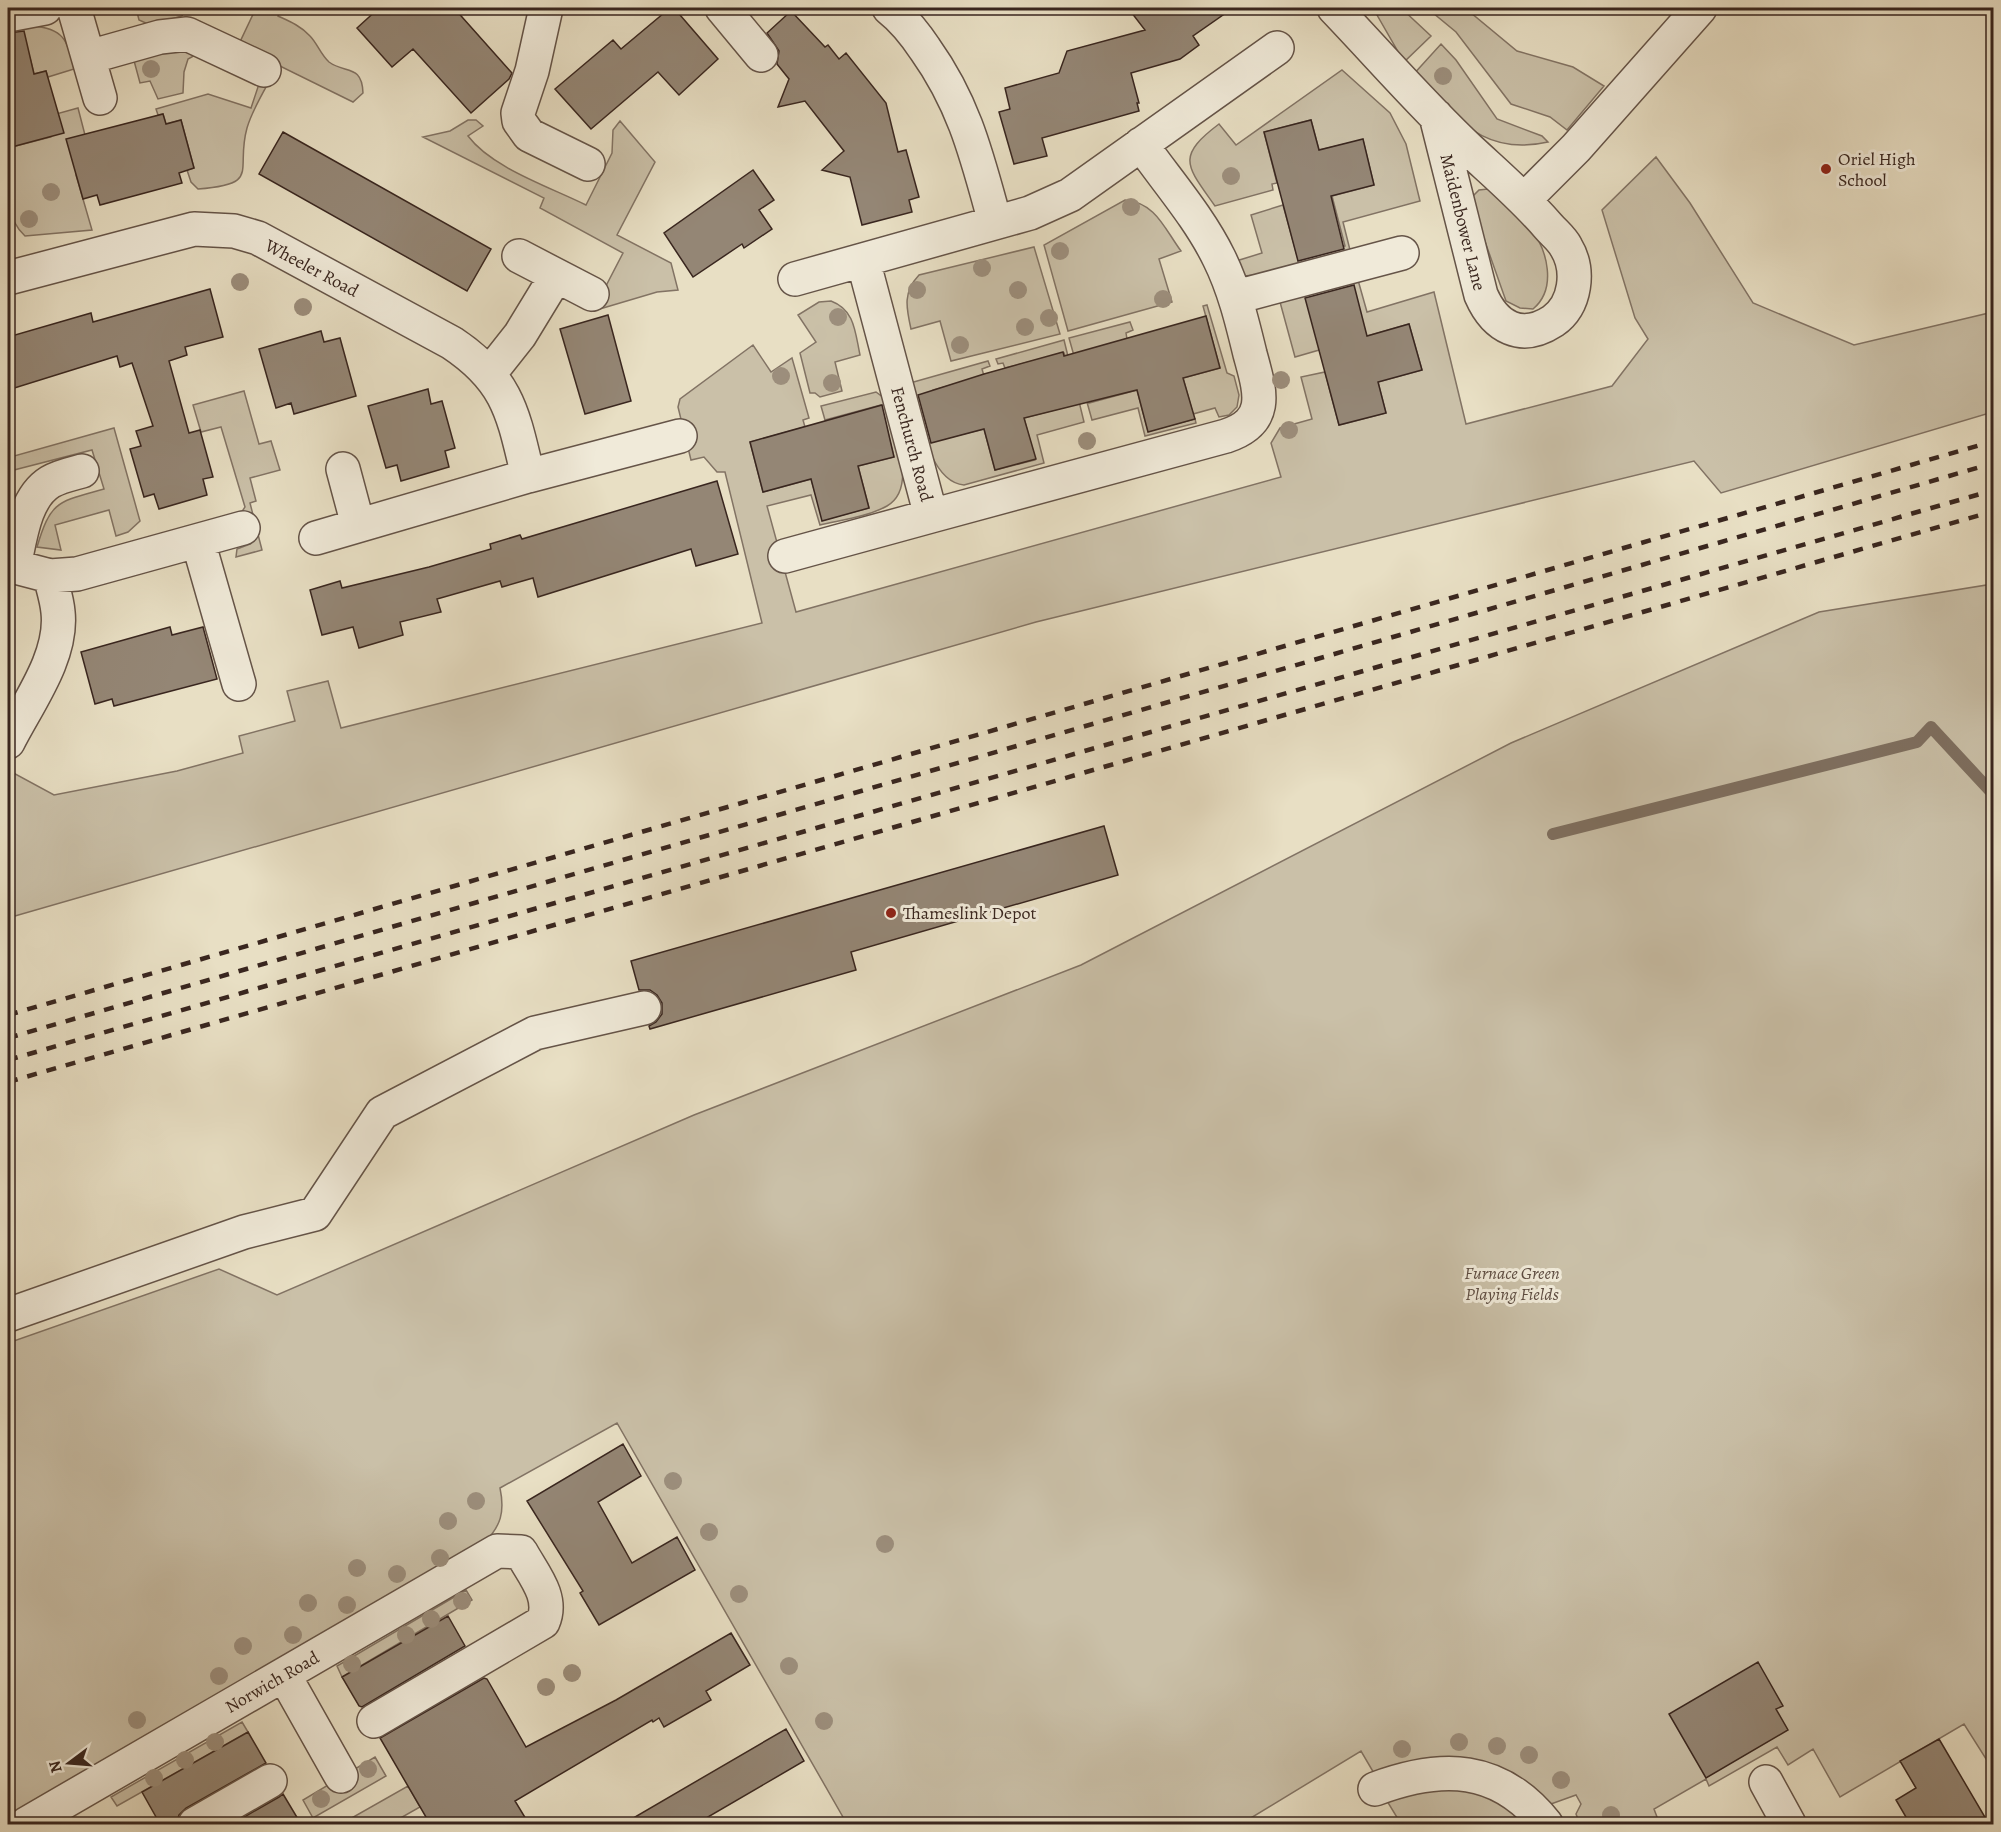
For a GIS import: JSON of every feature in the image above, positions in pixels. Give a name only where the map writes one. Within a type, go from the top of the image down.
[{"type":"street","points":[[8,15],[45,8]]},
{"type":"street","points":[[74,8],[100,98]]},
{"type":"street","points":[[546,8],[534,62],[519,113],[519,121],[529,135],[588,164]]},
{"type":"street","points":[[722,8],[761,55]]},
{"type":"street","points":[[889,8],[916,37],[957,100],[973,140],[995,222]]},
{"type":"street","name":"Maidenbower Lane","points":[[1334,8],[1436,116],[1525,199],[1566,247],[1573,266],[1574,286],[1568,305],[1556,319],[1542,328],[1524,330],[1509,328],[1495,320],[1481,295],[1436,116]]},
{"type":"street","points":[[1525,199],[1575,148],[1700,8]]},
{"type":"street","points":[[89,57],[159,37],[187,34],[264,70]]},
{"type":"street","points":[[795,279],[1030,213],[1070,195],[1277,48]]},
{"type":"street","points":[[931,516],[1242,431],[1252,422],[1259,408],[1260,390],[1236,297],[1219,257],[1141,144]]},
{"type":"street","name":"Wheeler Road","points":[[8,278],[194,229],[234,231],[280,249],[452,343],[473,357],[489,373],[504,394],[513,415],[528,476]]},
{"type":"street","points":[[1236,297],[1402,253]]},
{"type":"street","points":[[519,256],[592,294]]},
{"type":"street","name":"Fenchurch Road","points":[[785,556],[931,516],[863,260]]},
{"type":"street","points":[[489,373],[520,335],[556,276]]},
{"type":"street","points":[[316,538],[528,476],[680,436]]},
{"type":"street","points":[[343,469],[358,525]]},
{"type":"street","points":[[82,471],[48,483],[38,494],[28,511],[11,566],[50,576],[77,574],[243,528]]},
{"type":"street","points":[[198,541],[239,684]]},
{"type":"street","points":[[8,742],[49,662],[57,638],[58,613],[50,576]]},
{"type":"street","points":[[8,1315],[244,1232],[315,1214],[382,1113],[535,1032],[644,1008]]},
{"type":"street","name":"Norwich Road","points":[[46,1819],[284,1675],[496,1551],[521,1552],[545,1596],[547,1612],[543,1622],[374,1721]]},
{"type":"street","points":[[284,1675],[341,1776]]},
{"type":"street","points":[[1375,1789],[1438,1773],[1461,1772],[1486,1778],[1508,1788],[1529,1804],[1546,1824]]},
{"type":"street","points":[[195,1824],[270,1781]]},
{"type":"street","points":[[1766,1782],[1789,1824]]},
{"type":"green space","points":[[136,8],[185,8],[182,16],[150,25],[139,20]]},
{"type":"green space","points":[[256,8],[281,8],[278,16],[306,32],[329,62],[352,71],[360,78],[363,93],[353,102],[278,65],[247,128],[242,173],[231,183],[198,189],[191,182],[187,170],[194,168],[181,120],[166,124],[163,114],[158,115],[156,109],[208,94],[251,108],[262,75],[239,44]]},
{"type":"green space","points":[[1373,8],[1401,8],[1431,36],[1404,62]]},
{"type":"green space","points":[[1427,8],[1465,8],[1517,51],[1573,67],[1604,86],[1567,130],[1550,117],[1511,104],[1456,32]]},
{"type":"green space","points":[[32,26],[51,29],[62,37],[69,50],[74,69],[48,77],[46,71],[34,74],[30,58],[8,64],[8,31]]},
{"type":"green space","points":[[1441,44],[1456,60],[1497,119],[1542,136],[1548,142],[1525,145],[1505,144],[1472,130],[1457,118],[1412,76]]},
{"type":"green space","points":[[182,45],[201,52],[188,59],[184,72],[183,93],[158,99],[150,81],[140,83],[133,57]]},
{"type":"green space","points":[[1342,70],[1390,113],[1406,144],[1420,201],[1343,222],[1350,250],[1256,275],[1243,276],[1233,262],[1262,253],[1251,215],[1283,205],[1298,259],[1345,246],[1332,196],[1374,185],[1363,140],[1319,150],[1311,120],[1264,132],[1277,183],[1272,184],[1273,190],[1215,206],[1192,171],[1191,154],[1205,135],[1219,124],[1236,145]]},
{"type":"green space","points":[[78,108],[85,135],[76,175],[92,230],[25,236],[17,227],[9,206],[8,148],[51,137],[56,114]]},
{"type":"green space","points":[[468,120],[476,120],[483,126],[468,136],[492,158],[522,176],[586,205],[612,153],[613,130],[620,121],[655,162],[617,235],[671,263],[678,290],[657,292],[593,311],[623,253],[540,208],[544,198],[423,137],[450,131]]},
{"type":"green space","points":[[1656,157],[1690,203],[1753,303],[1854,345],[1993,312],[1993,412],[1721,493],[1694,461],[1036,622],[8,918],[8,770],[54,795],[177,771],[243,753],[239,736],[295,721],[287,691],[328,681],[341,728],[762,623],[725,472],[717,472],[704,457],[691,460],[678,407],[680,399],[753,345],[771,372],[792,358],[809,418],[803,420],[805,427],[750,442],[763,492],[811,479],[823,520],[869,508],[858,466],[894,457],[881,405],[825,420],[821,406],[876,392],[884,398],[901,455],[902,485],[897,497],[887,506],[871,513],[820,525],[811,495],[767,506],[796,612],[1281,477],[1271,443],[1280,428],[1312,419],[1301,377],[1325,372],[1339,425],[1386,413],[1378,382],[1422,370],[1409,324],[1295,357],[1280,302],[1358,280],[1367,312],[1434,292],[1466,424],[1612,386],[1648,339],[1635,318],[1602,210]]},
{"type":"green space","points":[[1488,189],[1526,223],[1541,247],[1547,269],[1547,280],[1545,291],[1533,309],[1520,308],[1506,301],[1470,199],[1479,190]]},
{"type":"green space","points":[[1125,200],[1136,202],[1152,211],[1181,251],[1159,259],[1172,302],[1068,331],[1044,245]]},
{"type":"green space","points":[[1034,247],[1060,334],[951,361],[940,321],[911,329],[907,300],[910,288],[919,275]]},
{"type":"green space","points":[[831,301],[845,310],[853,323],[860,355],[835,362],[842,391],[820,397],[815,393],[810,393],[800,353],[816,342],[798,315],[819,302]]},
{"type":"green space","points":[[1207,305],[1227,373],[1234,376],[1239,395],[1237,407],[1229,415],[1219,417],[1215,408],[1193,414],[1183,378],[1220,368],[1203,306]]},
{"type":"green space","points":[[1130,322],[1133,330],[1126,333],[1127,339],[1076,354],[1089,403],[1137,390],[1148,431],[1195,419],[1196,423],[1145,436],[1138,408],[1092,420],[1069,338]]},
{"type":"green space","points":[[1064,340],[1084,422],[1037,435],[1044,463],[964,485],[952,481],[933,459],[910,383],[988,361],[990,366],[982,369],[984,376],[933,390],[946,438],[984,429],[995,470],[1035,460],[1024,418],[1077,404],[1064,353],[1005,368],[1003,363],[998,364],[996,359]]},
{"type":"green space","points":[[244,391],[259,444],[271,441],[280,470],[250,478],[256,501],[250,503],[262,550],[236,557],[237,549],[250,544],[241,513],[245,507],[221,427],[201,432],[193,405]]},
{"type":"green space","points":[[114,428],[140,521],[128,532],[116,536],[109,510],[55,525],[61,550],[37,547],[47,520],[58,505],[104,489],[92,450],[14,470],[14,456]]},
{"type":"green space","name":"Furnace Green Playing Fields","points":[[1993,584],[1993,1770],[1964,1724],[1840,1797],[1813,1749],[1788,1765],[1777,1747],[1709,1786],[1706,1779],[1654,1809],[1657,1817],[1644,1824],[1580,1824],[1576,1814],[1581,1804],[1576,1795],[1551,1804],[1375,1775],[1361,1751],[1241,1824],[847,1824],[617,1423],[500,1488],[502,1511],[500,1518],[494,1531],[484,1543],[8,1817],[8,1343],[219,1269],[277,1295],[694,1115],[1081,965],[1511,743],[1819,612]]},
{"type":"green space","points":[[466,1590],[472,1600],[342,1677],[337,1666]]},
{"type":"green space","points":[[242,1722],[248,1732],[117,1806],[111,1797]]},
{"type":"green space","points":[[375,1757],[386,1776],[313,1818],[303,1800]]},
{"type":"green space","points":[[1451,1784],[1497,1797],[1527,1824],[1401,1824],[1387,1801]]},
{"type":"green space","points":[[408,1786],[420,1807],[390,1824],[341,1824]]},
{"type":"building","points":[[379,8],[454,8],[512,73],[509,79],[471,113],[413,49],[392,67],[357,28]]},
{"type":"building","points":[[670,8],[674,8],[718,59],[679,95],[658,72],[591,129],[555,89],[613,40],[621,49]]},
{"type":"building","points":[[1128,8],[1233,8],[1193,36],[1199,45],[1180,59],[1131,73],[1139,111],[1042,138],[1047,156],[1014,164],[999,112],[1010,109],[1005,88],[1059,73],[1067,51],[1145,30]]},
{"type":"building","points":[[791,11],[825,47],[828,45],[839,59],[846,53],[886,103],[898,152],[906,150],[919,197],[909,200],[912,212],[862,225],[850,177],[822,170],[844,151],[805,101],[778,107],[789,79],[777,64],[779,51],[767,33]]},
{"type":"building","points":[[24,31],[34,74],[46,71],[64,133],[8,148],[8,33]]},
{"type":"building","points":[[163,114],[166,124],[181,120],[194,168],[179,173],[182,183],[100,205],[97,195],[83,199],[66,139]]},
{"type":"building","points":[[1311,120],[1319,150],[1363,139],[1374,185],[1331,196],[1344,249],[1298,261],[1264,132]]},
{"type":"building","points":[[283,132],[491,249],[467,291],[259,174]]},
{"type":"building","points":[[753,170],[774,200],[759,210],[772,229],[744,248],[742,244],[693,277],[664,233]]},
{"type":"building","points":[[1354,285],[1367,336],[1409,324],[1422,370],[1378,382],[1386,413],[1339,425],[1305,298]]},
{"type":"building","points":[[210,289],[223,337],[185,347],[187,355],[169,361],[189,433],[200,430],[213,477],[203,479],[207,495],[159,509],[154,494],[144,497],[130,449],[141,446],[136,431],[153,426],[132,363],[120,367],[117,356],[8,390],[8,337],[91,313],[93,322]]},
{"type":"building","points":[[608,315],[631,401],[585,414],[560,329]]},
{"type":"building","points":[[1206,316],[1220,368],[1183,378],[1195,419],[1148,432],[1137,390],[1024,418],[1036,459],[995,470],[984,429],[931,443],[918,395],[1063,352],[1064,356]]},
{"type":"building","points":[[321,331],[324,342],[340,338],[356,396],[294,414],[291,403],[276,408],[259,349]]},
{"type":"building","points":[[428,389],[431,404],[442,401],[455,448],[445,451],[449,467],[401,481],[397,465],[386,468],[368,406]]},
{"type":"building","points":[[882,405],[894,457],[858,466],[869,508],[822,521],[811,479],[763,492],[750,442]]},
{"type":"building","points":[[717,481],[738,554],[696,566],[691,549],[538,597],[533,578],[502,587],[500,581],[437,599],[441,612],[400,622],[403,635],[359,648],[353,627],[322,635],[310,590],[340,581],[342,588],[429,567],[491,549],[490,544],[520,535],[522,539]]},
{"type":"building","points":[[170,627],[172,635],[203,627],[217,679],[114,706],[112,699],[95,704],[81,652]]},
{"type":"building","name":"Thameslink Depot","points":[[1104,826],[1118,875],[851,952],[856,970],[650,1029],[649,1026],[656,1022],[662,1014],[662,1003],[650,990],[639,990],[631,961]]},
{"type":"building","points":[[623,1444],[641,1476],[598,1502],[632,1563],[677,1537],[695,1570],[599,1625],[580,1593],[583,1591],[527,1501]]},
{"type":"building","points":[[448,1616],[465,1646],[362,1707],[359,1706],[342,1677]]},
{"type":"building","points":[[731,1633],[750,1665],[706,1691],[711,1700],[664,1727],[659,1718],[653,1722],[652,1720],[515,1801],[529,1824],[430,1824],[380,1738],[484,1678],[487,1679],[526,1747],[616,1700]]},
{"type":"building","points":[[1758,1662],[1783,1706],[1776,1709],[1788,1730],[1706,1778],[1669,1714]]},
{"type":"building","points":[[786,1729],[804,1761],[696,1824],[623,1824]]},
{"type":"building","points":[[248,1732],[266,1763],[186,1808],[179,1815],[176,1824],[160,1824],[142,1792]]},
{"type":"building","points":[[1939,1739],[1989,1824],[1910,1824],[1896,1800],[1916,1788],[1900,1761]]},
{"type":"building","points":[[283,1794],[301,1824],[232,1824],[279,1797]]},
{"type":"waterway","points":[[1553,834],[1917,742],[1931,727],[1994,795]]},
{"type":"railway","points":[[8,1015],[1994,441]]},
{"type":"railway","points":[[8,1038],[1994,463]]},
{"type":"railway","points":[[8,1060],[1994,490]]},
{"type":"railway","points":[[8,1082],[1994,511]]},
{"type":"place","name":"Oriel High School","points":[[1826,169]]},
{"type":"place","name":"Thameslink Depot","points":[[891,913]]}]
